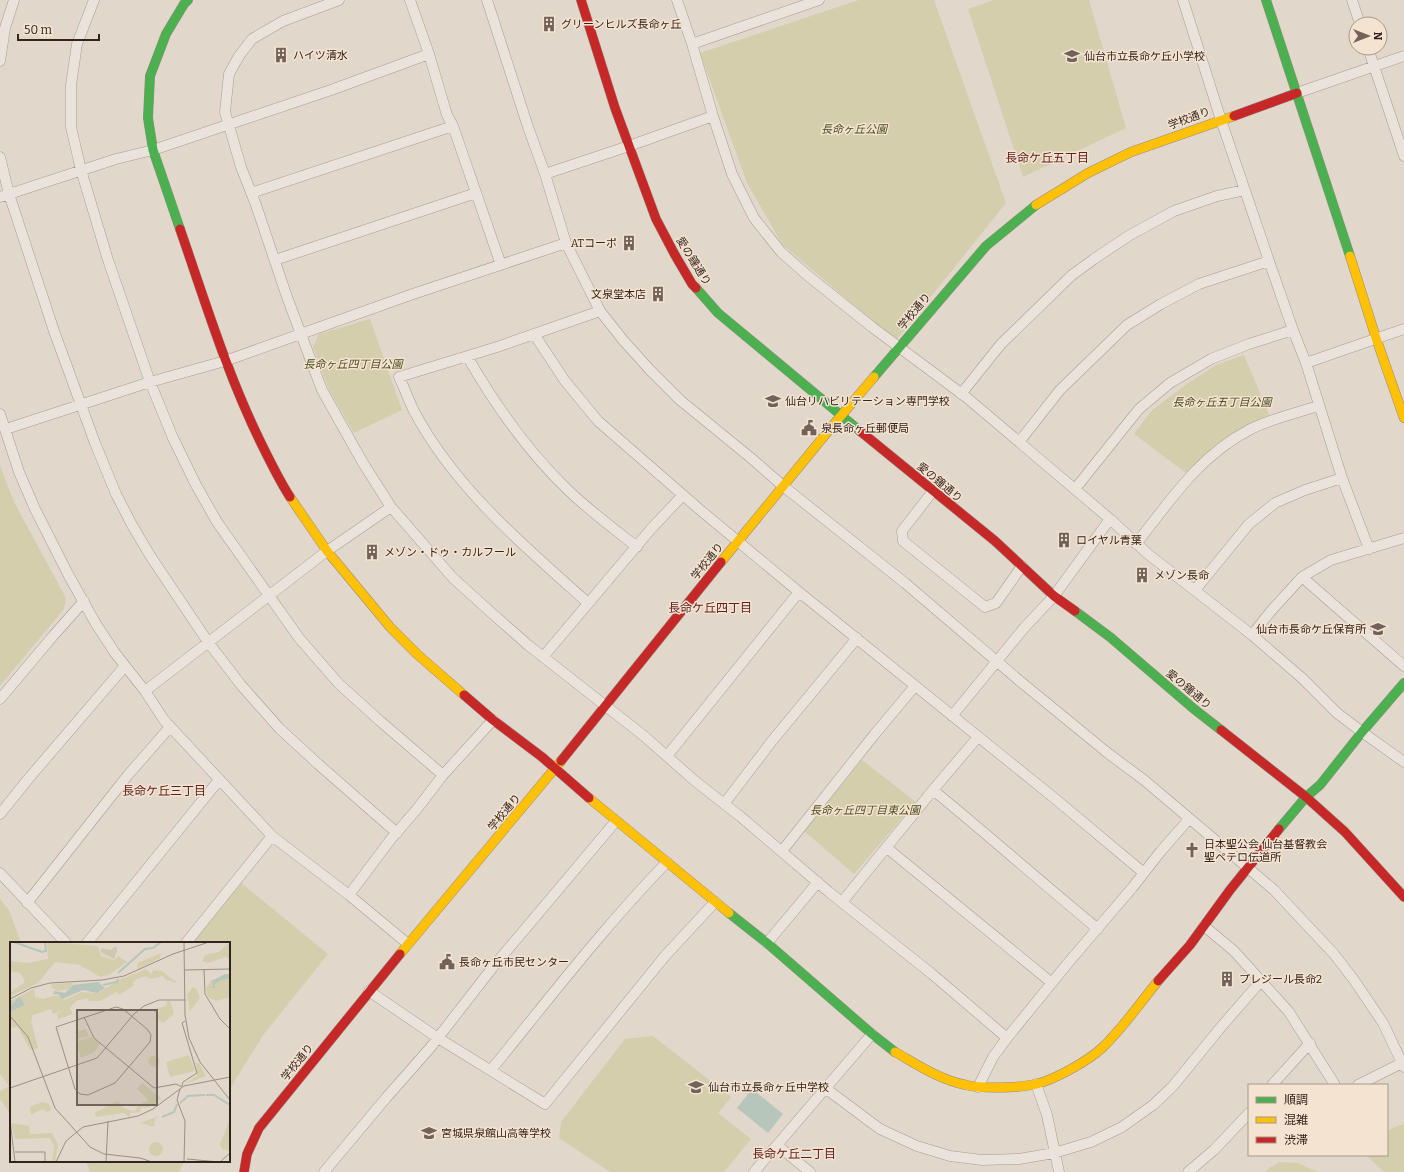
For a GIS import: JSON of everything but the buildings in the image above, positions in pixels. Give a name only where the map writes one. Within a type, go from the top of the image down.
[{"type":"street","points":[[0,61],[5,28],[14,0]]},
{"type":"street","points":[[94,0],[77,44],[71,85],[71,127],[81,170],[103,246],[150,382],[173,438],[196,485],[217,522],[299,638],[339,684],[443,775]]},
{"type":"street","points":[[188,0],[166,34],[150,76],[148,118],[154,150],[225,361],[246,412],[282,485],[327,551],[390,627],[418,656],[493,720],[556,769],[714,902],[767,943],[872,1034],[892,1049],[931,1073],[965,1085],[978,1087],[1005,1088],[1036,1084],[1068,1071],[1101,1048],[1120,1029],[1159,980],[1190,945],[1248,867],[1306,797],[1320,785],[1339,763],[1362,732],[1404,683]]},
{"type":"street","points":[[339,0],[284,21],[252,39],[239,56],[229,74],[225,112],[241,167],[275,260],[286,297],[322,390],[363,463],[391,507],[453,578],[495,616],[543,657],[667,756],[842,902],[932,974],[1007,1038]]},
{"type":"street","points":[[410,0],[429,54],[447,115],[501,265]]},
{"type":"street","points":[[487,0],[528,127],[545,174],[566,243],[600,312],[650,370],[680,400],[783,486],[905,583],[996,662],[1109,754],[1144,780],[1274,890],[1334,954],[1354,980],[1383,1023],[1403,1064],[1360,1084]]},
{"type":"street","name":"愛の鐘通り","points":[[581,0],[615,108],[656,219],[674,255],[692,284],[718,313],[841,416],[995,541],[1054,596],[1110,636],[1194,709],[1306,797],[1345,832],[1404,897]]},
{"type":"street","points":[[677,0],[732,174],[754,218],[776,246],[807,275],[898,348],[961,394],[1019,442],[1110,519],[1148,554],[1252,635],[1302,678],[1337,713],[1404,762]]},
{"type":"street","points":[[692,44],[819,0]]},
{"type":"street","points":[[1184,0],[1221,120],[1293,330],[1306,363],[1318,406],[1342,478],[1369,549]]},
{"type":"street","points":[[1266,0],[1376,338],[1404,418]]},
{"type":"street","points":[[1352,0],[1357,16]]},
{"type":"street","points":[[4,196],[116,159],[154,150],[331,90],[429,54]]},
{"type":"street","points":[[1371,56],[1404,156]]},
{"type":"street","points":[[1297,93],[1404,56]]},
{"type":"street","name":"学校通り","points":[[244,1172],[246,1154],[259,1128],[369,991],[556,769],[605,705],[783,486],[898,348],[986,246],[1037,204],[1088,173],[1131,152],[1297,93]]},
{"type":"street","points":[[545,174],[713,116]]},
{"type":"street","points":[[251,193],[452,126]]},
{"type":"street","points":[[0,157],[4,196],[95,443],[116,494],[132,525],[151,557],[208,642],[241,685],[280,729],[397,833]]},
{"type":"street","points":[[961,394],[1000,344],[1062,284],[1094,259],[1130,235],[1174,211],[1217,196],[1245,190]]},
{"type":"street","points":[[275,260],[476,193]]},
{"type":"street","points":[[6,429],[150,382],[225,361],[300,333],[566,243]]},
{"type":"street","points":[[1019,442],[1060,390],[1127,325],[1161,304],[1199,284],[1269,261]]},
{"type":"street","points":[[588,603],[523,545],[488,511],[456,475],[414,412],[400,377],[600,312]]},
{"type":"street","points":[[1306,363],[1404,329]]},
{"type":"street","points":[[1075,489],[1139,408],[1170,383],[1211,358],[1248,344],[1293,330]]},
{"type":"street","points":[[534,334],[565,381],[598,421],[683,495],[799,592],[1144,873]]},
{"type":"street","points":[[466,356],[505,418],[534,455],[569,491],[637,547]]},
{"type":"street","points":[[1136,544],[1190,475],[1216,450],[1250,430],[1318,406]]},
{"type":"street","points":[[0,414],[19,472],[35,509],[84,601],[108,642],[145,691],[164,720],[272,836],[349,895],[408,944]]},
{"type":"street","points":[[1195,590],[1249,524],[1274,503],[1305,490],[1342,478]]},
{"type":"street","points":[[933,491],[902,531],[903,542],[986,607],[996,603],[1022,566]]},
{"type":"street","points":[[543,657],[588,603],[683,495]]},
{"type":"street","points":[[145,691],[327,551],[391,507]]},
{"type":"street","points":[[952,716],[1024,628],[1054,596],[1110,519]]},
{"type":"street","points":[[1252,635],[1271,611],[1302,577],[1331,560],[1404,538]]},
{"type":"street","points":[[1302,577],[1404,666]]},
{"type":"street","points":[[667,756],[799,592]]},
{"type":"street","points":[[0,699],[52,636],[84,601]]},
{"type":"street","points":[[724,804],[772,741],[857,638]]},
{"type":"street","points":[[0,814],[125,666]]},
{"type":"street","points":[[782,851],[915,686]]},
{"type":"street","points":[[349,895],[443,775],[493,720]]},
{"type":"street","points":[[27,903],[128,775],[170,727]]},
{"type":"street","points":[[842,902],[978,737]]},
{"type":"street","points":[[88,942],[219,780]]},
{"type":"street","points":[[933,790],[990,836],[1045,886],[1098,929]]},
{"type":"street","points":[[978,1087],[993,1057],[1007,1038],[1189,818]]},
{"type":"street","points":[[324,1172],[438,1038],[493,967],[616,821]]},
{"type":"street","points":[[187,942],[272,836]]},
{"type":"street","points":[[887,848],[1052,983]]},
{"type":"street","points":[[491,1070],[586,953],[635,896],[667,862]]},
{"type":"street","points":[[0,873],[65,942]]},
{"type":"street","points":[[767,943],[818,882]]},
{"type":"street","points":[[369,991],[438,1038],[545,1104],[665,956],[714,902]]},
{"type":"street","points":[[1204,926],[1234,951],[1289,1012],[1310,1043],[1334,1084]]},
{"type":"street","points":[[825,1088],[880,1129],[917,1146],[950,1156],[982,1160],[1019,1159],[1054,1153],[1091,1142],[1122,1127],[1153,1105],[1173,1086],[1220,1027],[1261,981]]},
{"type":"street","points":[[754,1172],[872,1034]]},
{"type":"street","points":[[1273,1084],[1310,1043]]},
{"type":"street","points":[[1036,1084],[1047,1115],[1059,1172]]},
{"type":"street","points":[[1188,1172],[1214,1150],[1248,1114]]},
{"type":"street","points":[[778,1145],[810,1172]]},
{"type":"green space","name":"長命ヶ丘公園","points":[[859,0],[934,0],[1006,203],[897,339],[893,335],[891,337],[782,244],[747,183],[700,53]]},
{"type":"green space","points":[[994,0],[1089,0],[1126,128],[1023,177],[968,9]]},
{"type":"green space","name":"長命ヶ丘四丁目公園","points":[[370,319],[402,410],[354,433],[329,390],[313,347],[319,334]]},
{"type":"green space","name":"長命ヶ丘五丁目公園","points":[[1244,355],[1270,417],[1217,446],[1186,473],[1134,434],[1151,411],[1184,386],[1216,365]]},
{"type":"green space","points":[[0,465],[14,502],[66,598],[64,609],[0,686]]},
{"type":"green space","name":"長命ヶ丘四丁目東公園","points":[[862,760],[916,802],[854,874],[804,831]]},
{"type":"green space","points":[[241,883],[328,954],[264,1034],[230,1088],[230,942],[192,942]]},
{"type":"green space","points":[[0,899],[9,910],[21,942],[10,942],[10,1114],[0,1099],[0,1091],[9,1086],[0,1074]]},
{"type":"green space","points":[[653,1036],[731,1097],[718,1113],[751,1139],[724,1172],[610,1172],[559,1138],[561,1122],[625,1039]]},
{"type":"green space","points":[[1404,1123],[1404,1172],[1384,1172],[1367,1156],[1388,1156],[1388,1131]]},
{"type":"green space","points":[[86,1162],[184,1162],[179,1172],[90,1172]]},
{"type":"green space","points":[[1280,1162],[1298,1163],[1318,1172],[1265,1172]]},
{"type":"shaded area","points":[[752,1089],[783,1114],[768,1133],[737,1108]]},
{"type":"traffic: fast","points":[[180,229],[153,150],[148,118],[150,76],[166,34],[188,0]]},
{"type":"traffic: fast","points":[[1266,0],[1350,256]]},
{"type":"traffic: fast","points":[[874,377],[986,246],[1036,205]]},
{"type":"traffic: fast","points":[[696,288],[718,313],[860,431]]},
{"type":"traffic: fast","points":[[1075,611],[1110,637],[1194,709],[1221,730]]},
{"type":"traffic: fast","points":[[1279,829],[1306,797],[1320,785],[1362,732],[1404,683]]},
{"type":"traffic: fast","points":[[729,913],[767,943],[872,1034],[895,1052]]},
{"type":"traffic: slow","points":[[1036,205],[1088,173],[1131,152],[1234,116]]},
{"type":"traffic: slow","points":[[1350,256],[1376,338],[1404,418]]},
{"type":"traffic: slow","points":[[721,562],[874,377]]},
{"type":"traffic: slow","points":[[290,497],[327,551],[390,627],[418,655],[464,695]]},
{"type":"traffic: slow","points":[[400,954],[561,761]]},
{"type":"traffic: slow","points":[[589,798],[729,913]]},
{"type":"traffic: slow","points":[[895,1052],[938,1076],[956,1083],[1001,1088],[1036,1084],[1052,1079],[1088,1059],[1102,1048],[1124,1024],[1158,981]]},
{"type":"traffic: jam","points":[[581,0],[615,108],[656,219],[675,255],[692,284],[696,288]]},
{"type":"traffic: jam","points":[[1234,116],[1297,93]]},
{"type":"traffic: jam","points":[[180,229],[217,337],[238,391],[261,443],[290,497]]},
{"type":"traffic: jam","points":[[860,431],[995,541],[1054,596],[1075,611]]},
{"type":"traffic: jam","points":[[561,761],[721,562]]},
{"type":"traffic: jam","points":[[464,695],[493,720],[542,757],[589,798]]},
{"type":"traffic: jam","points":[[1221,730],[1306,797],[1345,832],[1404,897]]},
{"type":"traffic: jam","points":[[1158,981],[1190,945],[1230,890],[1279,829]]},
{"type":"traffic: jam","points":[[244,1172],[247,1154],[259,1128],[400,954]]},
{"type":"place","name":"グリーンヒルズ長命ヶ丘","points":[[549,24]]},
{"type":"place","name":"ハイツ清水","points":[[281,55]]},
{"type":"place","name":"仙台市立長命ケ丘小学校","points":[[1072,56]]},
{"type":"place","name":"ATコーポ","points":[[629,243]]},
{"type":"place","name":"文泉堂本店","points":[[658,294]]},
{"type":"place","name":"仙台リハビリテーション専門学校","points":[[773,401]]},
{"type":"place","name":"泉長命ヶ丘郵便局","points":[[809,428]]},
{"type":"place","name":"ロイヤル青葉","points":[[1064,540]]},
{"type":"place","name":"メゾン・ドゥ・カルフール","points":[[372,552]]},
{"type":"place","name":"メゾン長命","points":[[1142,575]]},
{"type":"place","name":"仙台市長命ケ丘保育所","points":[[1378,629]]},
{"type":"place","name":"日本聖公会 仙台基督教会 聖ペテロ伝道所","points":[[1192,850]]},
{"type":"place","name":"長命ヶ丘市民センター","points":[[447,962]]},
{"type":"place","name":"プレジール長命2","points":[[1227,979]]},
{"type":"place","name":"仙台市立長命ヶ丘中学校","points":[[696,1087]]},
{"type":"place","name":"宮城県泉館山高等学校","points":[[429,1133]]},
{"type":"district","name":"長命ケ丘五丁目","points":[[1047,158]]},
{"type":"district","name":"長命ケ丘四丁目","points":[[710,608]]},
{"type":"district","name":"長命ケ丘三丁目","points":[[164,791]]},
{"type":"district","name":"長命ケ丘二丁目","points":[[794,1154]]}]
